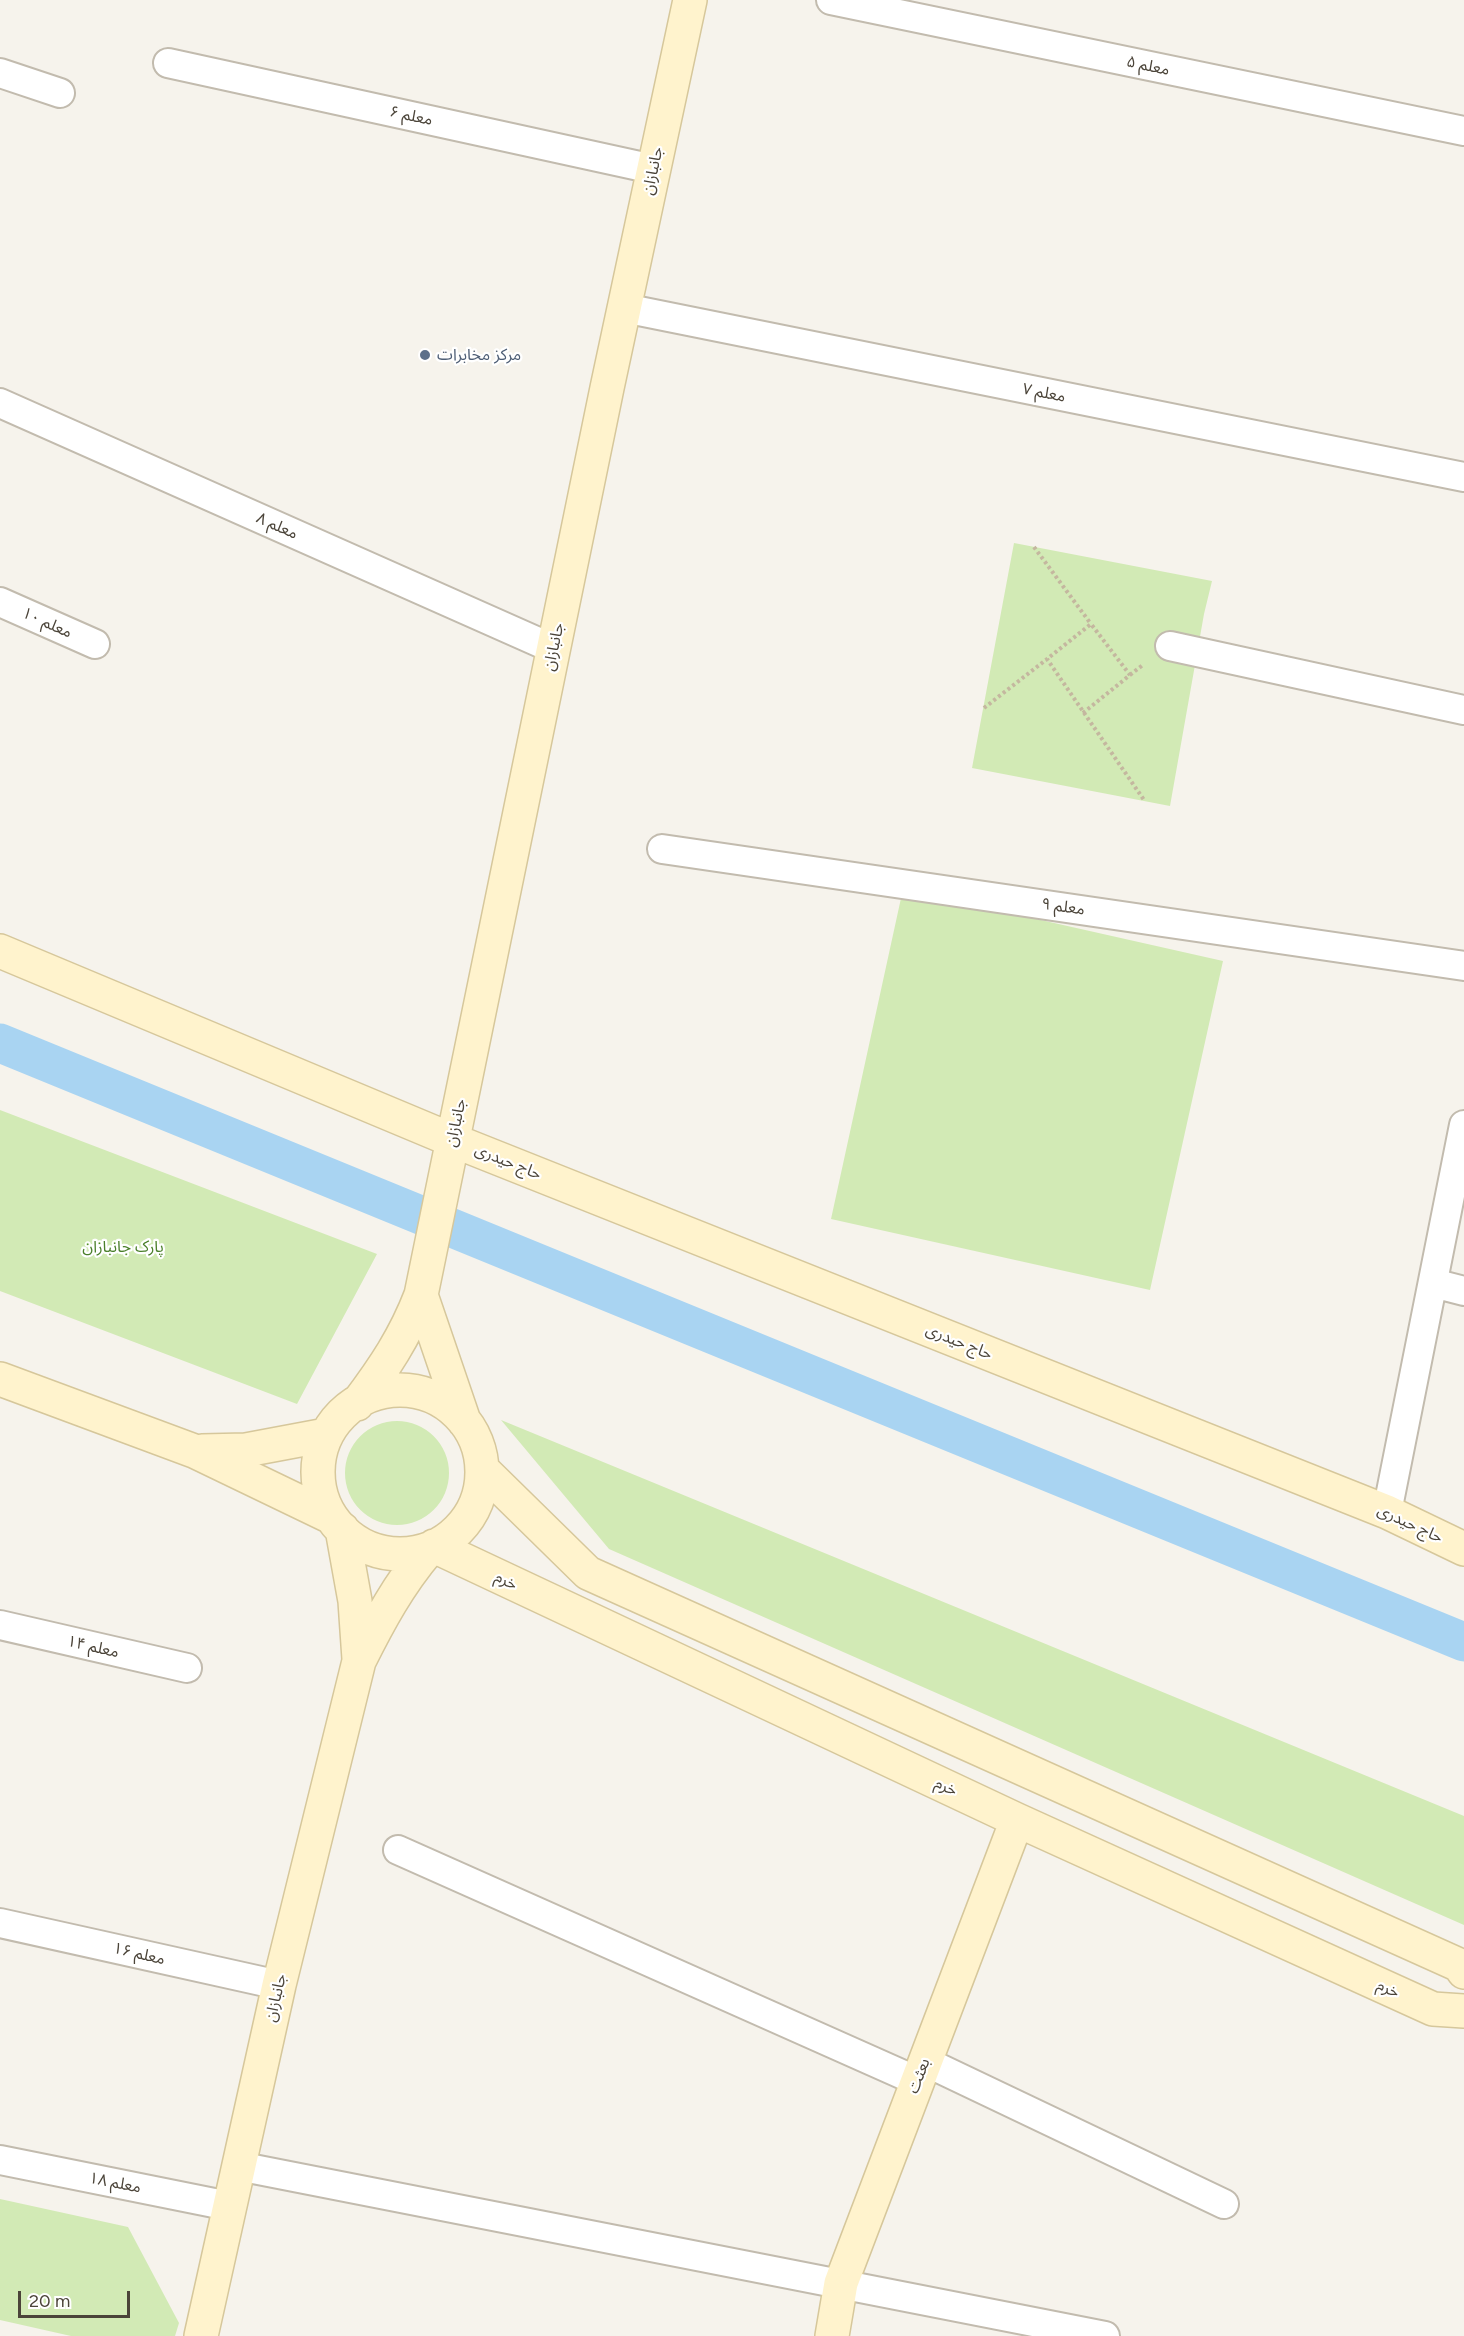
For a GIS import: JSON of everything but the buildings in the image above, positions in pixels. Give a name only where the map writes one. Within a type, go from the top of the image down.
[{"type":"street","name":"جانبازان","points":[[357,1404],[387,1364],[408,1328],[421,1295],[624,308],[690,0]]},
{"type":"street","name":"معلم ۵","points":[[831,0],[1464,131]]},
{"type":"street","name":"معلم ۶","points":[[168,63],[653,169]]},
{"type":"street","points":[[0,73],[60,93]]},
{"type":"street","name":"معلم ۷","points":[[624,308],[1464,477]]},
{"type":"street","name":"معلم ۸","points":[[0,403],[554,649]]},
{"type":"street","name":"معلم ۱۰","points":[[0,602],[94,644]]},
{"type":"street","points":[[1170,646],[1464,710]]},
{"type":"street","name":"معلم ۹","points":[[662,849],[1464,966]]},
{"type":"street","name":"حاج حیدری","points":[[0,951],[452,1140],[1387,1512],[1464,1549]]},
{"type":"street","points":[[1387,1512],[1464,1125]]},
{"type":"street","points":[[1433,1283],[1464,1291]]},
{"type":"street","points":[[0,1379],[194,1451],[336,1523],[350,1538],[376,1551],[402,1555],[431,1548],[451,1538],[468,1519],[479,1495],[482,1469],[477,1444],[464,1421],[421,1295]]},
{"type":"street","points":[[359,1661],[356,1601],[336,1523],[320,1491],[318,1462],[326,1436],[343,1413],[367,1397],[394,1390],[420,1393],[444,1403],[464,1421]]},
{"type":"street","points":[[194,1451],[246,1450],[326,1436]]},
{"type":"street","points":[[482,1469],[588,1572],[1459,1965],[1464,1972]]},
{"type":"street","points":[[359,1661],[384,1612],[408,1573],[431,1548]]},
{"type":"street","name":"خرم","points":[[431,1548],[1017,1820],[1433,2009],[1464,2011]]},
{"type":"street","points":[[573,1613],[588,1572]]},
{"type":"street","name":"معلم ۱۴","points":[[0,1625],[187,1668]]},
{"type":"street","name":"جانبازان","points":[[201,2336],[279,1985],[359,1661]]},
{"type":"street","name":"بعثت","points":[[832,2336],[841,2283],[1017,1820]]},
{"type":"street","points":[[398,1850],[921,2071],[1224,2204]]},
{"type":"street","name":"معلم ۱۶","points":[[0,1923],[279,1985]]},
{"type":"street","name":"معلم ۱۸","points":[[0,2160],[229,2206]]},
{"type":"street","points":[[238,2166],[1106,2336]]},
{"type":"path","points":[[1034,547],[1130,675],[1083,713]]},
{"type":"path","points":[[984,708],[1090,624]]},
{"type":"path","points":[[1047,659],[1144,801]]},
{"type":"green space","points":[[1014,543],[1212,581],[1204,614],[1170,806],[972,768]]},
{"type":"green space","points":[[903,889],[1223,961],[1150,1290],[831,1219]]},
{"type":"green space","name":"پارک جانبازان","points":[[0,1110],[377,1254],[297,1404],[0,1291]]},
{"type":"green space","points":[[501,1420],[1464,1816],[1464,1925],[609,1549]]},
{"type":"green space","points":[[397,1421],[417,1425],[434,1436],[445,1453],[449,1473],[445,1493],[434,1510],[417,1521],[397,1525],[377,1521],[360,1510],[349,1493],[345,1473],[349,1453],[360,1436],[377,1425]]},
{"type":"green space","points":[[0,2199],[128,2227],[179,2323],[175,2336],[71,2336],[0,2320]]},
{"type":"waterway","points":[[0,1043],[1464,1642]]},
{"type":"place","name":"مرکز مخابرات","points":[[425,355]]}]
